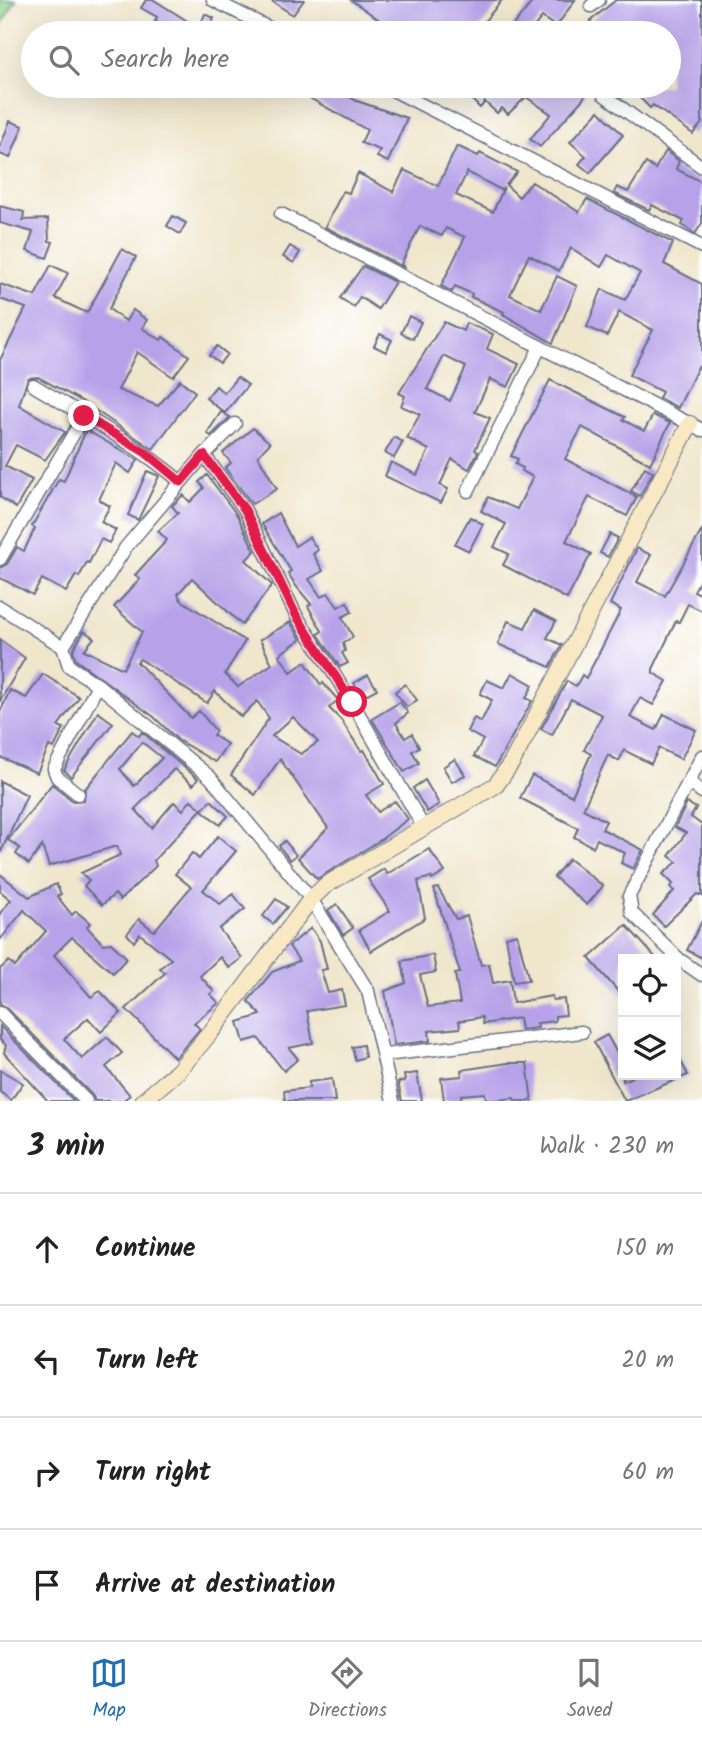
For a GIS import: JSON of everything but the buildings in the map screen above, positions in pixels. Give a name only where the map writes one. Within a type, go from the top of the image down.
[{"type":"street","points":[[212,0],[255,21]]},
{"type":"street","points":[[409,98],[702,247]]},
{"type":"street","points":[[608,98],[702,167]]},
{"type":"street","points":[[143,1101],[178,1071],[211,1032],[311,899],[341,874],[496,785],[512,762],[696,427],[539,349],[281,214]]},
{"type":"street","points":[[468,491],[539,349]]},
{"type":"street","points":[[33,384],[146,453],[181,482]]},
{"type":"street","points":[[0,559],[84,416]]},
{"type":"street","points":[[234,424],[126,547],[63,648],[65,662],[98,685],[210,777],[311,899],[368,990],[385,1055],[393,1101]]},
{"type":"street","points":[[204,455],[245,510],[296,615],[352,702],[424,828]]},
{"type":"street","points":[[0,607],[63,648]]},
{"type":"street","points":[[78,794],[57,776],[54,769],[56,759],[98,685]]},
{"type":"street","points":[[702,756],[629,896],[632,914],[680,960],[702,975]]},
{"type":"street","points":[[689,782],[702,792]]},
{"type":"street","points":[[0,1013],[86,1101]]},
{"type":"street","points":[[385,1055],[582,1032]]},
{"type":"green space","points":[[0,0],[16,0],[0,27]]},
{"type":"route","points":[[84,416],[119,434],[181,482],[204,455],[245,510],[296,615],[352,702]]}]
